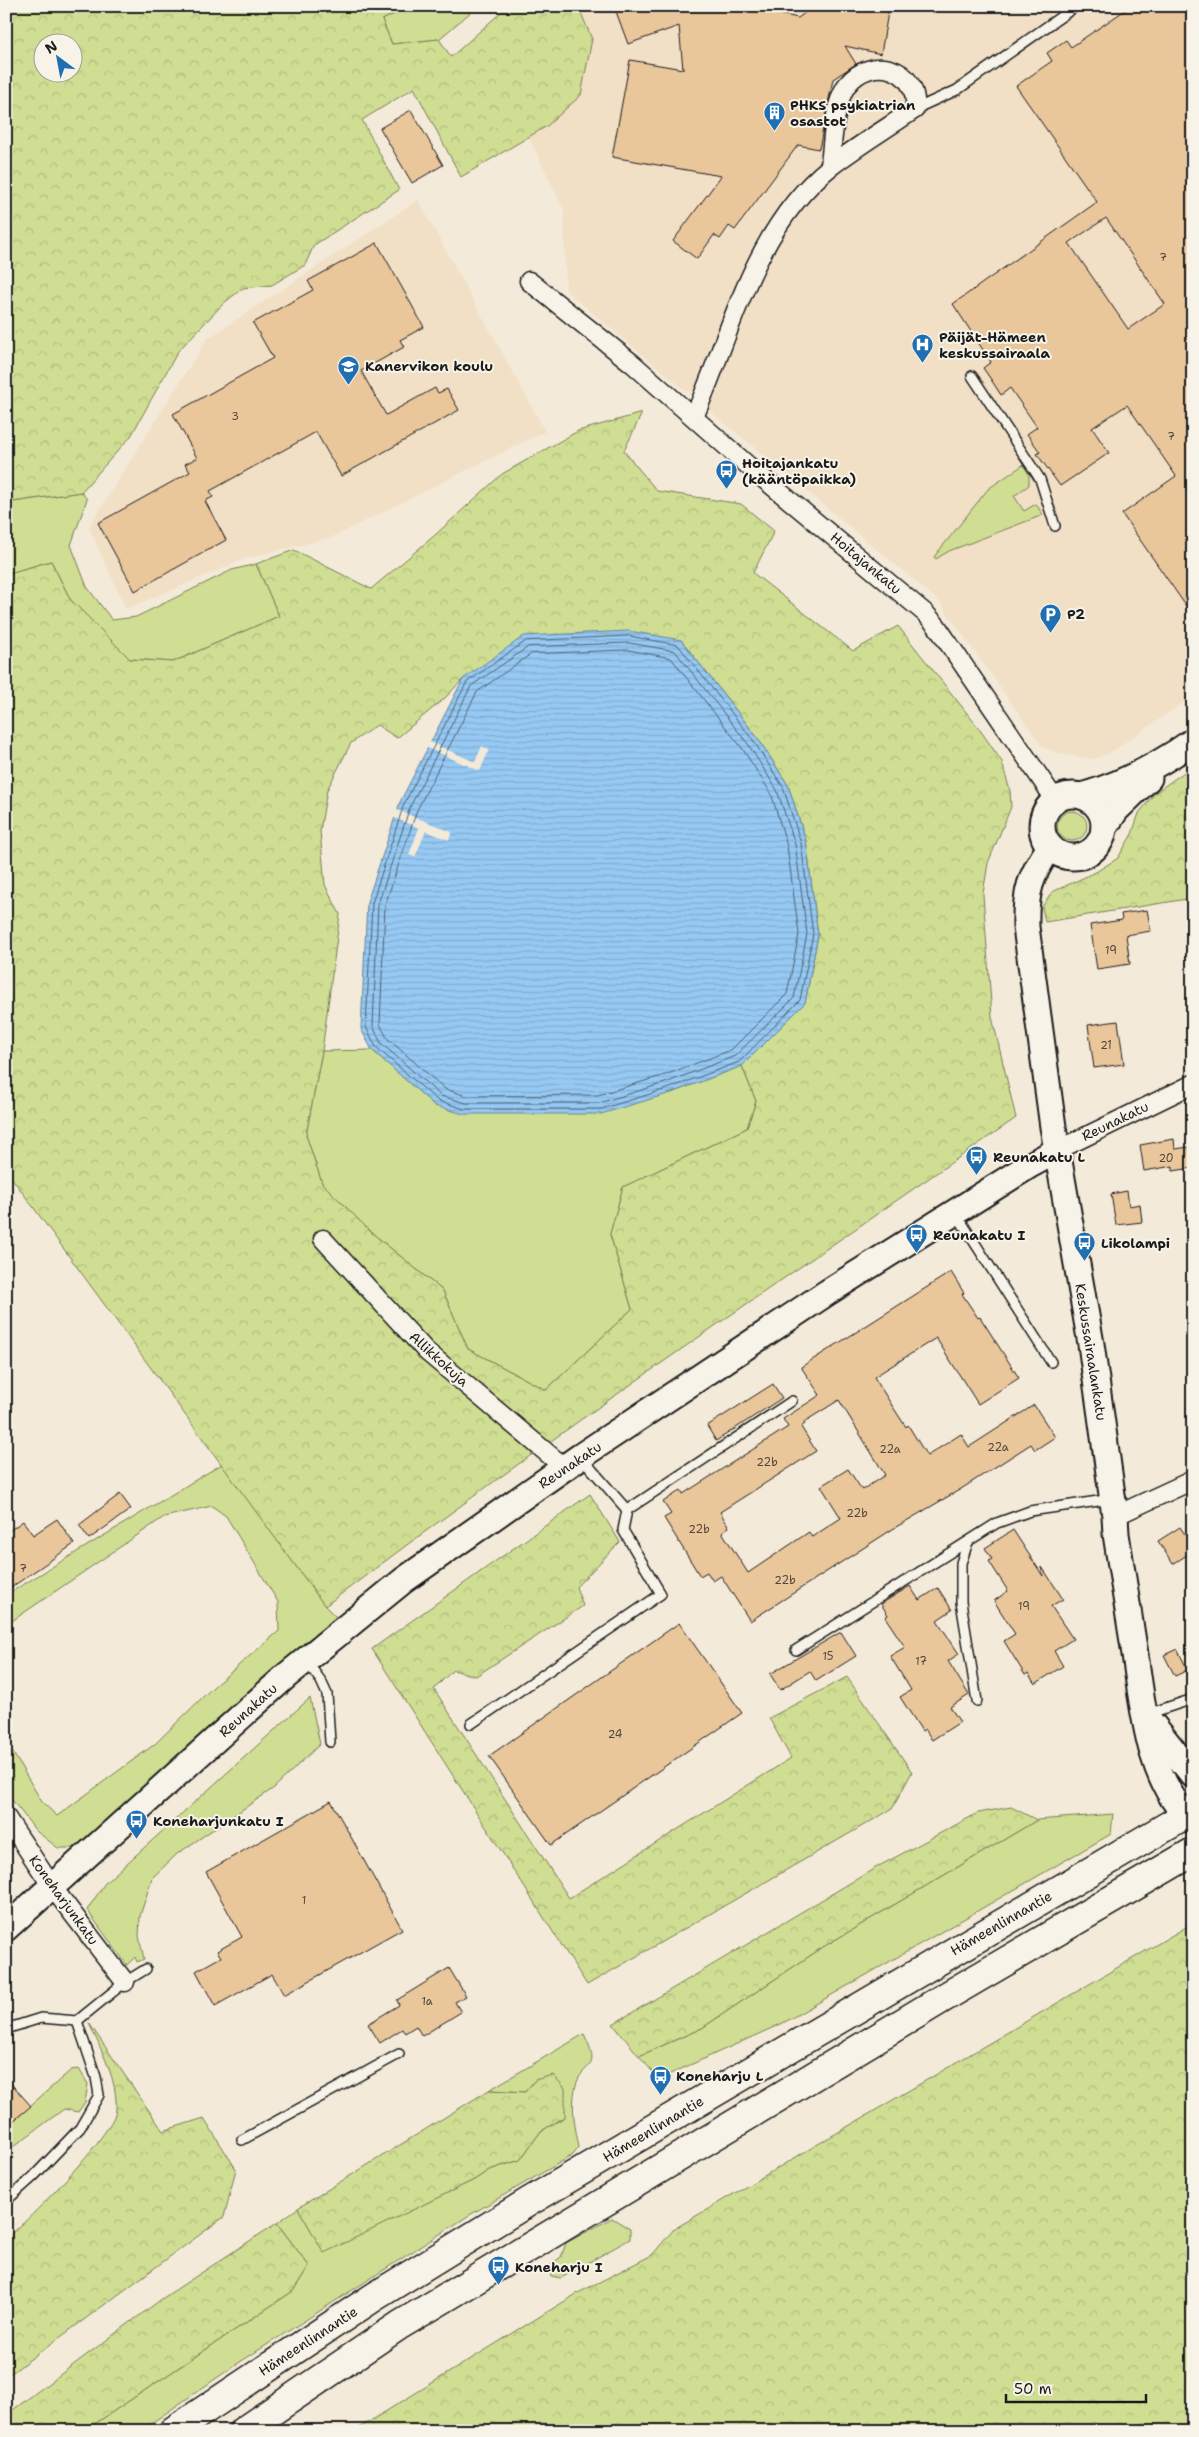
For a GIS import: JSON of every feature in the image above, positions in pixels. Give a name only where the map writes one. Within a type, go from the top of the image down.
[{"type":"main road","name":"Hämeenlinnantie","points":[[173,2431],[374,2297],[522,2206],[1190,1816]]},
{"type":"main road","points":[[243,2431],[400,2325],[937,2002],[1193,1852]]},
{"type":"street","points":[[694,417],[710,380],[720,347],[765,248],[792,208],[830,167],[915,109],[914,91],[909,81],[902,74],[882,67],[858,76],[848,84],[842,94],[830,167]]},
{"type":"street","name":"Hoitajankatu","points":[[529,281],[633,364],[925,613],[936,625],[1056,801]]},
{"type":"street","points":[[1171,757],[1116,810],[1104,828],[1102,838],[1088,854],[1068,857],[1058,854],[1050,847],[1044,838],[1042,828],[1043,817],[1056,801],[1064,796],[1082,796],[1128,781],[1171,757],[1193,741]]},
{"type":"street","points":[[1082,796],[1092,801],[1099,808],[1104,828]]},
{"type":"street","name":"Keskussairaalankatu","points":[[1050,847],[1035,869],[1027,891],[1026,920],[1053,1127],[1091,1344],[1116,1534],[1144,1714],[1154,1758],[1166,1785],[1190,1816]]},
{"type":"street","name":"Reunakatu","points":[[6,1928],[53,1888],[92,1850],[305,1660],[404,1580],[573,1462],[828,1292],[955,1212],[1058,1150],[1193,1084]]},
{"type":"street","name":"Allikkokuja","points":[[323,1239],[426,1351],[573,1462]]},
{"type":"street","points":[[1114,1508],[1193,1480]]},
{"type":"street","name":"Keskussairaalankatu","points":[[1144,1714],[1193,1775]]},
{"type":"street","name":"Koneharjunkatu","points":[[6,1817],[53,1888],[124,1982]]},
{"type":"lane","points":[[915,109],[957,90],[1076,6]]},
{"type":"lane","points":[[972,376],[1040,480],[1055,526]]},
{"type":"lane","points":[[955,1212],[1051,1362]]},
{"type":"lane","points":[[472,1724],[661,1594],[623,1530],[627,1510],[792,1401]]},
{"type":"lane","points":[[573,1462],[627,1510]]},
{"type":"lane","points":[[796,1650],[997,1524],[1030,1512],[1114,1508]]},
{"type":"lane","points":[[968,1542],[961,1563],[961,1602],[977,1701]]},
{"type":"lane","points":[[305,1660],[321,1681],[327,1694],[330,1742]]},
{"type":"lane","points":[[1144,1714],[1193,1699]]},
{"type":"lane","points":[[6,2029],[41,2018],[77,2021],[124,1982],[146,1969]]},
{"type":"lane","points":[[6,2201],[33,2177],[80,2128],[98,2095],[96,2077],[77,2021]]},
{"type":"lane","points":[[242,2140],[399,2054]]},
{"type":"shaded area","name":"Päijät-Hämeen keskussairaala","points":[[578,6],[1193,6],[1193,696],[1108,754],[1093,759],[1057,753],[1042,746],[939,601],[566,291],[564,210],[529,137],[547,126],[592,39]]},
{"type":"shaded area","name":"Kanervikon koulu","points":[[418,200],[545,431],[333,537],[247,558],[126,609],[89,527],[207,339]]},
{"type":"green space","points":[[6,6],[410,6],[382,20],[392,44],[439,39],[451,57],[508,6],[578,6],[592,39],[581,95],[547,126],[461,177],[414,88],[362,120],[399,190],[314,245],[305,265],[272,285],[243,288],[224,303],[178,351],[131,436],[81,492],[6,503]]},
{"type":"green space","points":[[410,6],[478,6],[439,39],[392,44],[382,20]]},
{"type":"green space","points":[[642,413],[624,451],[657,491],[741,504],[774,531],[753,573],[853,651],[898,626],[978,727],[1002,762],[1010,791],[1011,807],[988,863],[983,894],[992,1017],[1016,1118],[581,1419],[325,1606],[6,1170],[6,574],[51,561],[70,599],[130,659],[173,662],[279,616],[256,564],[294,550],[371,589],[434,536],[502,474],[578,431]],"holes":[[[681,640],[757,737],[788,785],[806,841],[818,935],[805,1003],[742,1066],[756,1101],[747,1128],[623,1187],[610,1234],[632,1309],[546,1390],[468,1349],[443,1291],[372,1233],[322,1183],[306,1135],[322,1051],[340,914],[325,885],[320,831],[327,790],[351,743],[377,725],[397,738],[445,698],[463,679]]]},
{"type":"green space","points":[[1023,465],[1029,474],[1029,485],[1014,496],[1024,511],[1036,504],[1043,515],[949,551],[936,559],[934,557],[988,489]]},
{"type":"green space","points":[[81,492],[87,499],[71,545],[87,587],[112,620],[136,617],[232,570],[256,564],[279,616],[173,662],[130,659],[70,599],[51,561],[6,574],[6,503]]},
{"type":"green space","points":[[1193,766],[1193,898],[1045,922],[1042,907],[1052,892],[1096,872],[1118,858],[1132,834],[1139,813],[1156,792]]},
{"type":"green space","points":[[1072,811],[1083,815],[1087,826],[1083,837],[1072,841],[1061,837],[1057,826],[1061,815]]},
{"type":"green space","points":[[372,1050],[435,1106],[671,1093],[742,1066],[756,1101],[747,1128],[623,1187],[610,1234],[632,1309],[546,1390],[468,1349],[443,1291],[372,1233],[322,1183],[306,1135],[322,1051]]},
{"type":"green space","points":[[222,1464],[325,1606],[340,1621],[88,1840],[71,1848],[58,1848],[36,1831],[6,1792],[6,1741],[42,1802],[57,1816],[155,1744],[212,1688],[279,1631],[278,1602],[226,1516],[212,1506],[164,1517],[6,1625],[6,1595]]},
{"type":"green space","points":[[590,1494],[620,1542],[576,1587],[583,1606],[476,1676],[453,1670],[434,1689],[569,1898],[791,1758],[769,1718],[847,1677],[912,1772],[892,1809],[587,1985],[372,1649]]},
{"type":"green space","points":[[310,1698],[320,1744],[274,1788],[177,1854],[152,1878],[140,1916],[139,1936],[144,1959],[137,1962],[135,1957],[127,1965],[87,1910],[105,1883]]},
{"type":"green space","points":[[1011,1807],[1037,1820],[823,1947],[702,2028],[639,2056],[613,2024],[877,1867],[978,1813]]},
{"type":"green space","points":[[1113,1814],[1111,1834],[783,2023],[659,2079],[639,2056],[702,2028],[823,1947],[1037,1820]]},
{"type":"green space","points":[[1193,1923],[1193,2431],[354,2431],[578,2293],[652,2255],[674,2229]]},
{"type":"green space","points":[[89,2023],[163,2131],[204,2118],[236,2169],[224,2217],[6,2377],[6,2238],[50,2197],[86,2157],[112,2121],[116,2110],[112,2076]]},
{"type":"green space","points":[[584,2034],[590,2047],[592,2062],[578,2080],[575,2089],[573,2111],[579,2147],[573,2155],[468,2216],[237,2364],[140,2431],[84,2431],[293,2291],[309,2266],[277,2223],[298,2208],[324,2252],[474,2180],[489,2170],[520,2160],[541,2131],[565,2117],[535,2080],[525,2092],[489,2090]]},
{"type":"green space","points":[[79,2069],[88,2084],[85,2102],[78,2112],[64,2109],[6,2152],[6,2127],[71,2070]]},
{"type":"green space","points":[[553,2075],[565,2088],[565,2117],[541,2131],[520,2160],[489,2170],[474,2180],[324,2253],[298,2208],[489,2090],[525,2092],[535,2080]]},
{"type":"green space","points":[[612,2218],[630,2229],[630,2239],[561,2278],[551,2276],[549,2266],[561,2257],[566,2243]]},
{"type":"green space","points":[[277,2223],[309,2266],[293,2291],[84,2431],[6,2431],[6,2415],[163,2298]]},
{"type":"water","points":[[629,631],[681,640],[757,737],[788,785],[806,841],[818,935],[805,1003],[742,1066],[671,1093],[601,1114],[464,1114],[435,1106],[372,1050],[361,1029],[367,902],[400,802],[463,679],[524,636]]},
{"type":"pier","points":[[428,741],[475,762],[482,746],[489,750],[480,771],[425,747]]},
{"type":"pier","points":[[395,809],[452,832],[449,840],[426,831],[415,857],[409,855],[419,828],[392,817]]},
{"type":"building","name":"PHKS psykiatrian osastot","points":[[614,6],[742,6],[798,18],[814,6],[889,6],[881,54],[845,46],[856,64],[833,79],[819,149],[798,145],[735,230],[729,226],[720,239],[714,235],[697,259],[673,241],[721,176],[612,157],[630,60],[683,69],[679,26],[628,44]]},
{"type":"building","points":[[1131,6],[1193,6],[1193,616],[1122,514],[1176,476],[1127,405],[1092,428],[1109,453],[1060,486],[1037,454],[1040,452],[1027,434],[1037,427],[1010,388],[1001,395],[983,368],[991,362],[953,304],[1097,202],[1016,86],[1052,61],[1047,53],[1066,40],[1071,47]],"holes":[[[1106,218],[1165,304],[1128,329],[1069,243]]]},
{"type":"building","points":[[411,110],[443,165],[412,183],[380,128]]},
{"type":"building","points":[[377,243],[424,327],[400,340],[404,347],[361,371],[386,415],[435,388],[438,393],[447,389],[459,410],[341,476],[316,432],[210,491],[213,497],[205,501],[226,540],[135,591],[98,523],[190,472],[185,464],[197,458],[173,414],[273,358],[253,323],[313,290],[308,281]]},
{"type":"building","points":[[1147,910],[1151,931],[1126,935],[1130,964],[1097,969],[1090,925],[1122,920],[1121,914]]},
{"type":"building","points":[[1118,1021],[1124,1064],[1094,1068],[1088,1025]]},
{"type":"building","points":[[1174,1139],[1175,1149],[1189,1147],[1192,1168],[1173,1171],[1173,1166],[1144,1171],[1140,1145]]},
{"type":"building","points":[[1127,1191],[1129,1206],[1140,1204],[1142,1222],[1116,1225],[1111,1194]]},
{"type":"building","points":[[951,1272],[964,1293],[962,1294],[978,1318],[980,1317],[1019,1378],[978,1404],[936,1338],[874,1377],[927,1456],[961,1434],[969,1447],[1034,1405],[1055,1437],[1035,1450],[1031,1444],[961,1489],[896,1527],[750,1621],[721,1576],[713,1581],[707,1572],[700,1576],[664,1518],[671,1514],[663,1502],[681,1490],[683,1494],[788,1427],[783,1419],[820,1395],[801,1367]],"holes":[[[839,1400],[885,1475],[862,1490],[848,1469],[821,1486],[841,1518],[812,1537],[809,1532],[748,1573],[722,1532],[729,1527],[720,1512],[816,1451],[801,1427],[805,1424],[804,1422]]]},
{"type":"building","points":[[773,1384],[782,1398],[716,1441],[707,1426]]},
{"type":"building","points":[[120,1494],[131,1509],[89,1539],[79,1525]]},
{"type":"building","points":[[57,1519],[74,1544],[6,1591],[6,1533],[23,1521],[33,1535]]},
{"type":"building","points":[[1180,1527],[1193,1546],[1193,1551],[1173,1564],[1158,1541]]},
{"type":"building","points":[[1013,1530],[1043,1576],[1042,1567],[1063,1599],[1051,1606],[1073,1639],[1054,1651],[1063,1666],[1035,1684],[1028,1673],[1025,1675],[1004,1641],[1015,1634],[994,1601],[1008,1591],[989,1561],[992,1559],[985,1548]]},
{"type":"building","points":[[910,1586],[919,1600],[938,1588],[952,1610],[937,1620],[959,1654],[948,1661],[969,1695],[950,1707],[960,1722],[932,1740],[925,1729],[922,1731],[900,1697],[911,1690],[890,1656],[905,1647],[885,1617],[888,1615],[881,1604]]},
{"type":"building","points":[[679,1623],[742,1713],[551,1845],[489,1756]]},
{"type":"building","points":[[841,1632],[856,1656],[816,1681],[810,1671],[780,1690],[770,1674]]},
{"type":"building","points":[[1177,1649],[1188,1670],[1175,1676],[1164,1655]]},
{"type":"building","points":[[331,1801],[402,1929],[284,1995],[272,1974],[215,2006],[196,1971],[221,1957],[217,1951],[242,1937],[206,1872]]},
{"type":"building","points":[[449,1968],[466,1996],[455,2002],[461,2012],[422,2036],[416,2026],[405,2033],[402,2029],[380,2043],[368,2024],[399,2005],[397,2000]]},
{"type":"building","points":[[6,2078],[31,2106],[6,2127]]},
{"type":"place","name":"PHKS psykiatrian osastot","points":[[774,132]]},
{"type":"place","name":"Päijät-Hämeen keskussairaala","points":[[923,364]]},
{"type":"place","name":"Kanervikon koulu","points":[[349,385]]},
{"type":"place","name":"Hoitajankatu (kääntöpaikka)","points":[[726,490]]},
{"type":"place","name":"P2","points":[[1051,633]]},
{"type":"place","name":"Reunakatu L","points":[[977,1176]]},
{"type":"place","name":"Reunakatu I","points":[[917,1254]]},
{"type":"place","name":"Likolampi","points":[[1085,1262]]},
{"type":"place","name":"Koneharjunkatu I","points":[[137,1840]]},
{"type":"place","name":"Koneharju L","points":[[660,2095]]},
{"type":"place","name":"Koneharju I","points":[[499,2286]]}]
